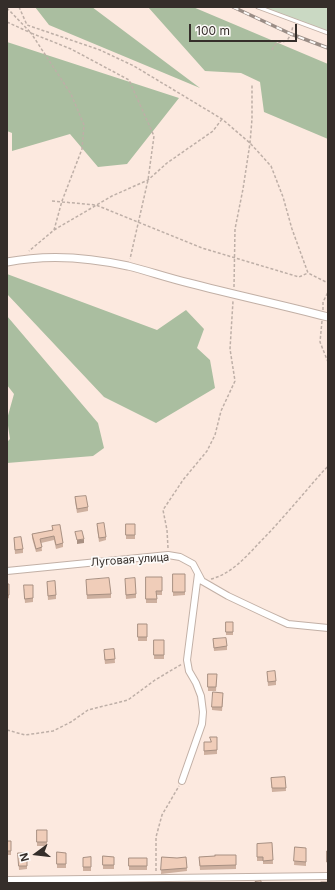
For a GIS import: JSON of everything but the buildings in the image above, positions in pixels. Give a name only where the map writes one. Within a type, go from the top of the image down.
[{"type":"street","points":[[7,262],[58,257],[91,260],[128,266],[169,278],[325,317]]},
{"type":"street","name":"Луговая улица","points":[[7,571],[168,555],[180,557],[193,564],[202,581]]},
{"type":"street","points":[[182,781],[202,724],[203,712],[201,696],[189,671],[188,660],[198,574]]},
{"type":"street","points":[[202,581],[228,596],[288,624],[328,628]]},
{"type":"street","points":[[7,880],[104,881],[328,876]]},
{"type":"lane","points":[[258,7],[328,33]]},
{"type":"path","points":[[19,7],[27,25],[100,50],[134,66],[222,119],[250,143],[271,166],[283,197],[292,229],[308,273],[328,283]]},
{"type":"path","points":[[7,8],[31,33],[71,94],[84,125],[82,149],[62,201],[54,230]]},
{"type":"path","points":[[272,50],[274,44],[288,39],[297,21]]},
{"type":"path","points":[[7,22],[71,49],[128,80],[154,136],[148,180],[128,266]]},
{"type":"path","points":[[168,555],[167,530],[163,510],[183,480],[207,451],[215,435],[221,411],[235,381],[230,349],[234,294],[233,257],[235,229],[250,143],[252,85]]},
{"type":"path","points":[[19,260],[54,230],[112,196],[148,180],[167,163],[213,131],[222,119]]},
{"type":"path","points":[[52,201],[96,205],[202,248],[299,277],[308,273]]},
{"type":"path","points":[[328,292],[323,302],[325,317],[320,342],[328,362]]},
{"type":"path","points":[[202,581],[222,576],[243,560],[276,526],[328,466]]},
{"type":"path","points":[[7,730],[25,735],[53,731],[71,722],[88,710],[128,700],[155,680],[188,660]]},
{"type":"path","points":[[156,879],[156,837],[162,815],[182,781]]},
{"type":"green space","points":[[35,7],[92,7],[200,88],[49,25]]},
{"type":"green space","points":[[148,7],[193,7],[328,64],[328,139],[264,112],[260,82],[241,73],[205,71]]},
{"type":"green space","points":[[258,7],[328,7],[328,33]]},
{"type":"green space","points":[[7,42],[179,98],[127,164],[98,167],[70,134],[12,151],[12,133],[7,131]]},
{"type":"green space","points":[[7,274],[157,330],[186,310],[204,329],[197,348],[210,360],[215,388],[156,423],[104,397],[7,294]]},
{"type":"green space","points":[[7,316],[98,423],[104,448],[93,456],[7,463],[7,442],[10,439],[7,419],[14,394],[7,385]]},
{"type":"railway","points":[[233,7],[291,34],[328,48]]}]
